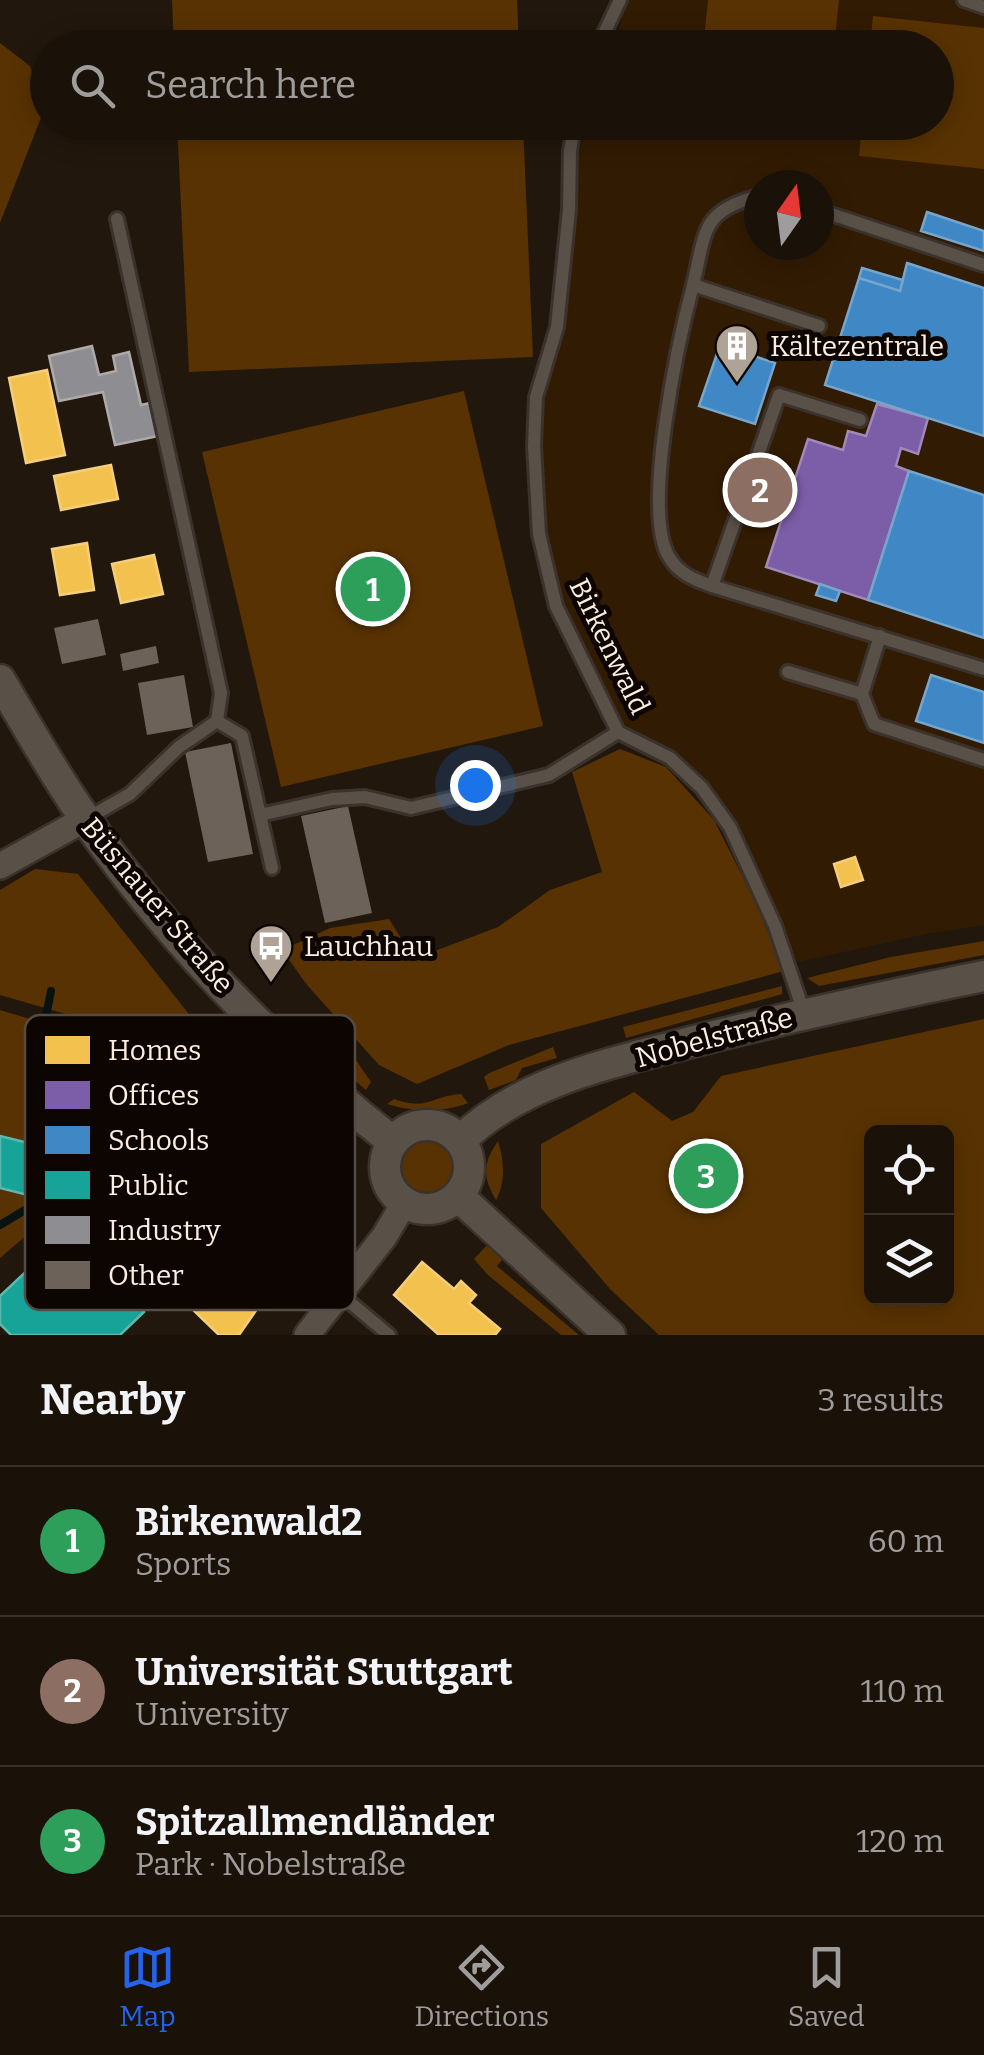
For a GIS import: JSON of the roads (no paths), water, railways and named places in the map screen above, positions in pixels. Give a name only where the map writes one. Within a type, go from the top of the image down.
[{"type":"street","name":"Büsnauer Straße","points":[[0,680],[85,819],[170,928],[251,1015]]},
{"type":"street","points":[[0,866],[85,819]]},
{"type":"street","name":"Nobelstraße","points":[[460,1140],[492,1113],[572,1077],[804,1013],[984,976]]},
{"type":"street","name":"Büsnauer Straße","points":[[355,1109],[393,1142]]},
{"type":"street","points":[[426,1125],[451,1132],[460,1140],[466,1151],[469,1175],[458,1196],[432,1209],[405,1202],[394,1193],[385,1168],[393,1142],[414,1127],[426,1125]]},
{"type":"street","points":[[458,1196],[610,1335]]},
{"type":"street","points":[[355,1275],[405,1202]]},
{"type":"street","points":[[308,1335],[328,1310]]},
{"type":"lane","points":[[606,30],[620,0]]},
{"type":"lane","points":[[964,0],[984,6]]},
{"type":"lane","name":"Birkenwald","points":[[572,140],[557,328],[536,397],[534,446],[539,534],[556,606],[618,732],[670,758],[702,788],[730,827],[775,926],[804,1013]]},
{"type":"lane","points":[[744,200],[732,203],[710,219],[693,285],[663,428],[660,526],[668,556],[688,578],[984,669]]},
{"type":"lane","points":[[834,215],[984,266]]},
{"type":"lane","points":[[85,819],[130,794],[179,747],[218,721],[222,692],[118,219]]},
{"type":"lane","points":[[693,285],[819,326]]},
{"type":"lane","points":[[712,586],[779,395],[860,420]]},
{"type":"lane","points":[[880,636],[862,694],[874,724],[984,760]]},
{"type":"lane","points":[[788,672],[862,694]]},
{"type":"lane","points":[[218,721],[242,736],[272,868]]},
{"type":"lane","points":[[260,815],[332,799],[364,797],[411,808],[549,775],[618,732]]},
{"type":"lane","points":[[355,1307],[388,1335]]},
{"type":"waterway","points":[[46,1015],[51,991]]},
{"type":"waterway","points":[[0,1225],[25,1210]]},
{"type":"place","name":"Kältezentrale","points":[[737,384]]},
{"type":"place","name":"Universität Stuttgart","points":[[760,490]]},
{"type":"place","name":"Birkenwald2","points":[[373,589]]},
{"type":"place","name":"Lauchhau","points":[[271,984]]},
{"type":"place","name":"Spitzallmendländer","points":[[706,1176]]}]
